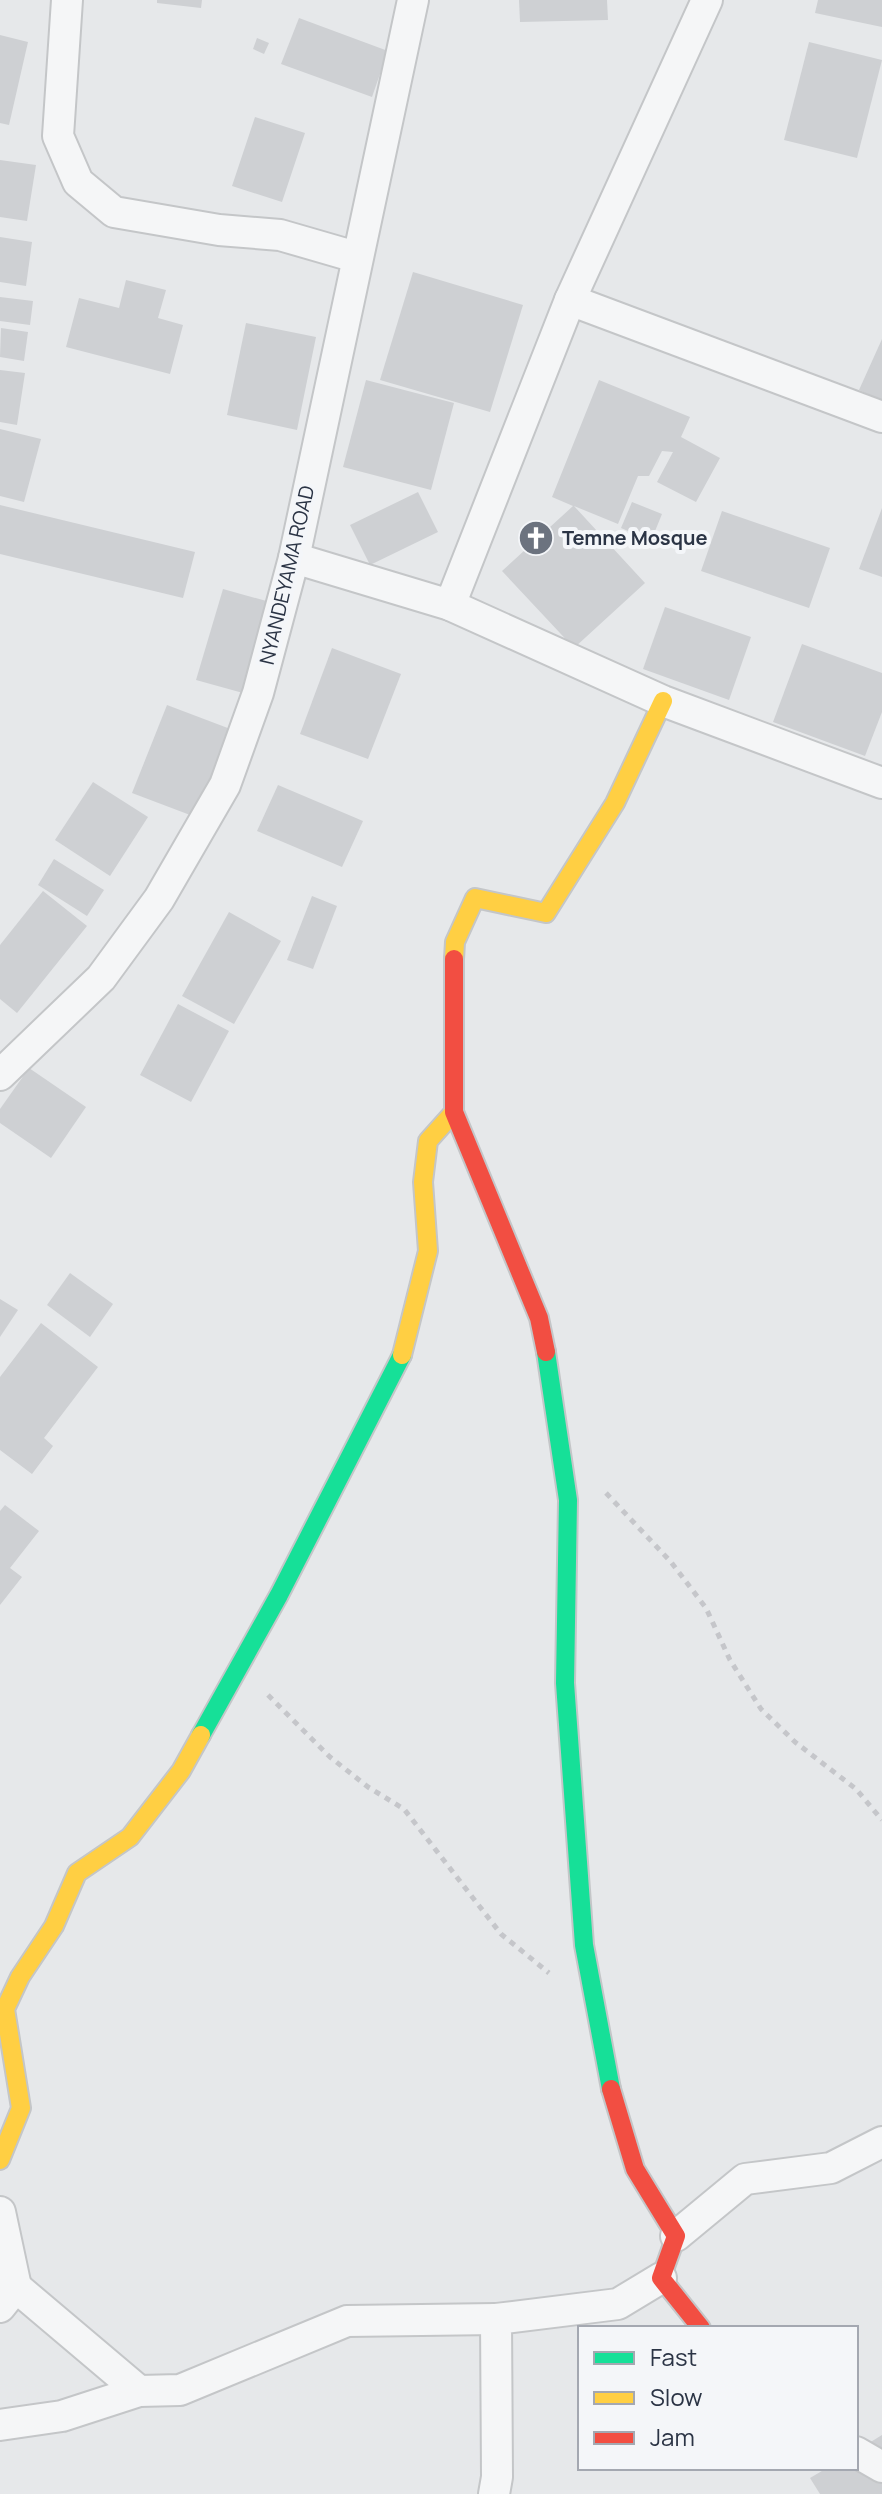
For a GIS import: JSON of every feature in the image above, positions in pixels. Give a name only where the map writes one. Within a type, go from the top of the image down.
[{"type":"street","points":[[67,0],[58,136],[78,182],[114,212],[219,230],[280,235],[356,257]]},
{"type":"street","name":"NYANDEYAMA ROAD","points":[[0,1075],[101,978],[159,899],[225,785],[258,693],[294,558],[413,0]]},
{"type":"street","points":[[450,605],[570,300],[707,0]]},
{"type":"street","points":[[570,300],[882,417]]},
{"type":"street","points":[[294,558],[450,605],[663,701],[882,783]]},
{"type":"street","points":[[663,701],[615,803],[546,913],[475,898],[455,942],[452,1036],[454,1112],[539,1318],[551,1376],[568,1500],[565,1683],[584,1945],[613,2100],[635,2169],[676,2236]]},
{"type":"street","points":[[0,2160],[21,2108],[5,2009],[20,1977],[54,1926],[77,1873],[130,1837],[181,1771],[242,1664],[403,1353],[428,1251],[423,1182],[428,1141],[454,1112]]},
{"type":"street","points":[[0,2425],[62,2416],[139,2391],[180,2390],[347,2321],[496,2319],[618,2304],[661,2278],[676,2236],[745,2179],[831,2168],[882,2142]]},
{"type":"street","points":[[0,2212],[8,2297],[139,2391]]},
{"type":"street","points":[[661,2278],[699,2326]]},
{"type":"street","points":[[494,2494],[496,2319]]},
{"type":"street","points":[[858,2453],[882,2467]]},
{"type":"path","points":[[603,1491],[671,1562],[706,1608],[730,1660],[761,1709],[795,1742],[856,1789],[882,1820]]},
{"type":"path","points":[[242,1664],[274,1702],[330,1757],[368,1787],[404,1809],[501,1934],[551,1975]]},
{"type":"building","points":[[157,0],[202,0],[201,8],[157,3]]},
{"type":"building","points":[[519,0],[607,0],[608,20],[520,22]]},
{"type":"building","points":[[818,0],[882,0],[882,27],[815,13]]},
{"type":"building","points":[[299,18],[388,51],[372,97],[281,64]]},
{"type":"building","points":[[0,35],[28,42],[9,125],[0,123]]},
{"type":"building","points":[[257,38],[269,43],[264,54],[253,49]]},
{"type":"building","points":[[809,42],[882,60],[857,158],[784,140]]},
{"type":"building","points":[[255,117],[305,133],[282,202],[232,186]]},
{"type":"building","points":[[0,160],[36,165],[27,221],[0,217]]},
{"type":"building","points":[[0,237],[32,242],[26,286],[0,282]]},
{"type":"building","points":[[413,272],[523,305],[490,412],[380,380]]},
{"type":"building","points":[[126,280],[166,290],[158,318],[183,325],[170,374],[66,347],[79,298],[119,308]]},
{"type":"building","points":[[0,297],[33,301],[30,325],[0,321]]},
{"type":"building","points":[[246,323],[316,337],[297,430],[227,415]]},
{"type":"building","points":[[1,328],[28,332],[24,361],[0,357]]},
{"type":"building","points":[[882,339],[882,401],[859,390]]},
{"type":"building","points":[[0,370],[25,373],[17,425],[0,422]]},
{"type":"building","points":[[366,380],[454,403],[431,490],[343,467]]},
{"type":"building","points":[[599,380],[690,417],[681,437],[720,458],[696,502],[657,482],[673,452],[662,451],[649,476],[638,476],[618,524],[574,506],[645,583],[574,648],[502,571],[573,506],[552,497]]},
{"type":"building","points":[[0,429],[41,439],[24,502],[0,496]]},
{"type":"building","points":[[418,492],[438,532],[370,565],[350,525]]},
{"type":"building","points":[[632,502],[662,514],[651,541],[621,528]]},
{"type":"building","points":[[0,505],[195,552],[183,598],[0,554]]},
{"type":"building","points":[[882,508],[882,577],[859,569]]},
{"type":"building","points":[[722,511],[830,548],[809,608],[701,571]]},
{"type":"building","points":[[223,589],[270,602],[243,693],[196,680]]},
{"type":"building","points":[[665,607],[751,637],[729,700],[643,669]]},
{"type":"building","points":[[802,644],[882,673],[882,712],[865,756],[773,722]]},
{"type":"building","points":[[332,648],[401,674],[368,759],[300,734]]},
{"type":"building","points":[[167,705],[233,730],[198,818],[132,793]]},
{"type":"building","points":[[93,782],[148,817],[110,876],[55,840]]},
{"type":"building","points":[[278,785],[363,821],[342,867],[257,831]]},
{"type":"building","points":[[54,859],[104,890],[87,916],[38,885]]},
{"type":"building","points":[[43,891],[87,926],[17,1013],[0,999],[0,945]]},
{"type":"building","points":[[312,896],[337,906],[313,969],[287,960]]},
{"type":"building","points":[[229,912],[281,941],[234,1024],[182,996]]},
{"type":"building","points":[[178,1004],[229,1031],[191,1102],[140,1075]]},
{"type":"building","points":[[29,1068],[86,1107],[51,1158],[0,1123],[0,1109]]},
{"type":"building","points":[[70,1273],[113,1304],[90,1337],[47,1305]]},
{"type":"building","points":[[0,1299],[18,1310],[0,1337]]},
{"type":"building","points":[[41,1323],[98,1367],[44,1438],[53,1446],[32,1474],[0,1450],[0,1377]]},
{"type":"building","points":[[5,1505],[39,1531],[10,1568],[22,1577],[0,1605],[0,1511]]},
{"type":"building","points":[[882,2435],[882,2494],[820,2494],[810,2478],[824,2470],[858,2470],[858,2450]]},
{"type":"traffic: fast","points":[[546,1352],[568,1500],[565,1683],[584,1945],[611,2089]]},
{"type":"traffic: fast","points":[[201,1735],[279,1595],[402,1355]]},
{"type":"traffic: slow","points":[[454,959],[455,942],[475,898],[546,913],[615,803],[663,701]]},
{"type":"traffic: slow","points":[[402,1355],[428,1251],[423,1182],[428,1141],[454,1112]]},
{"type":"traffic: slow","points":[[0,2160],[21,2108],[5,2009],[20,1977],[54,1926],[77,1873],[130,1837],[181,1771],[201,1735]]},
{"type":"traffic: jam","points":[[454,959],[454,1112],[539,1318],[546,1352]]},
{"type":"traffic: jam","points":[[611,2089],[635,2169],[676,2236],[661,2278],[699,2326]]},
{"type":"place","name":"Temne Mosque","points":[[536,538]]}]
